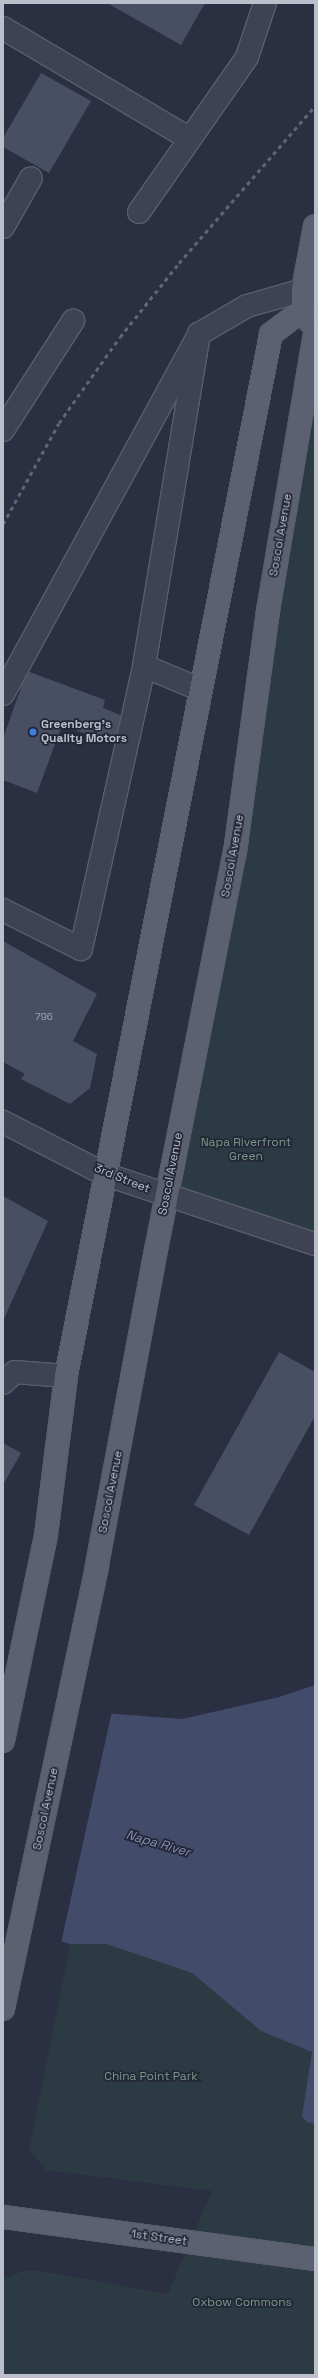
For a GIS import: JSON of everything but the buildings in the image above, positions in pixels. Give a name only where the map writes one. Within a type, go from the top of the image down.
[{"type":"main road","points":[[3,1741],[53,1498],[66,1376],[104,1174],[270,334],[303,300],[315,226]]},
{"type":"main road","name":"Soscol Avenue","points":[[3,2009],[71,1691],[166,1197],[235,852],[268,611],[315,333],[303,300]]},
{"type":"main road","name":"1st Street","points":[[3,2217],[315,2259]]},
{"type":"street","points":[[139,212],[247,57],[265,3]]},
{"type":"street","points":[[3,28],[190,139]]},
{"type":"street","points":[[3,227],[31,178]]},
{"type":"street","points":[[3,694],[199,334],[247,306],[303,300]]},
{"type":"street","points":[[3,430],[74,321]]},
{"type":"street","points":[[3,910],[81,950],[144,666],[199,334]]},
{"type":"street","points":[[144,666],[199,689]]},
{"type":"street","name":"3rd Street","points":[[3,1122],[104,1174],[166,1197],[315,1244]]},
{"type":"street","points":[[3,1382],[15,1372],[66,1376]]},
{"type":"green space","name":"Napa Riverfront Green","points":[[315,366],[315,1244],[166,1197]]},
{"type":"green space","points":[[70,1944],[106,1944],[192,1973],[261,2031],[312,2052],[307,2122],[315,2124],[315,2375],[3,2375],[3,2280],[20,2272],[35,2270],[168,2294],[212,2191],[46,2170],[29,2149]]},
{"type":"water","name":"Napa River","points":[[315,1685],[315,2124],[307,2122],[302,2116],[312,2052],[261,2031],[192,1973],[106,1944],[70,1944],[3,1925],[52,1709],[182,1719],[279,1697]]},
{"type":"pier","points":[[3,1697],[52,1707],[112,1711],[61,1943],[3,1927]]},
{"type":"railway","points":[[3,524],[59,423],[120,337],[179,263],[315,106]]},
{"type":"place","name":"Greenberg's Quality Motors","points":[[33,732]]},
{"type":"park label","name":"China Point Park","points":[[151,2077]]},
{"type":"park label","name":"Oxbow Commons","points":[[242,2303]]}]
